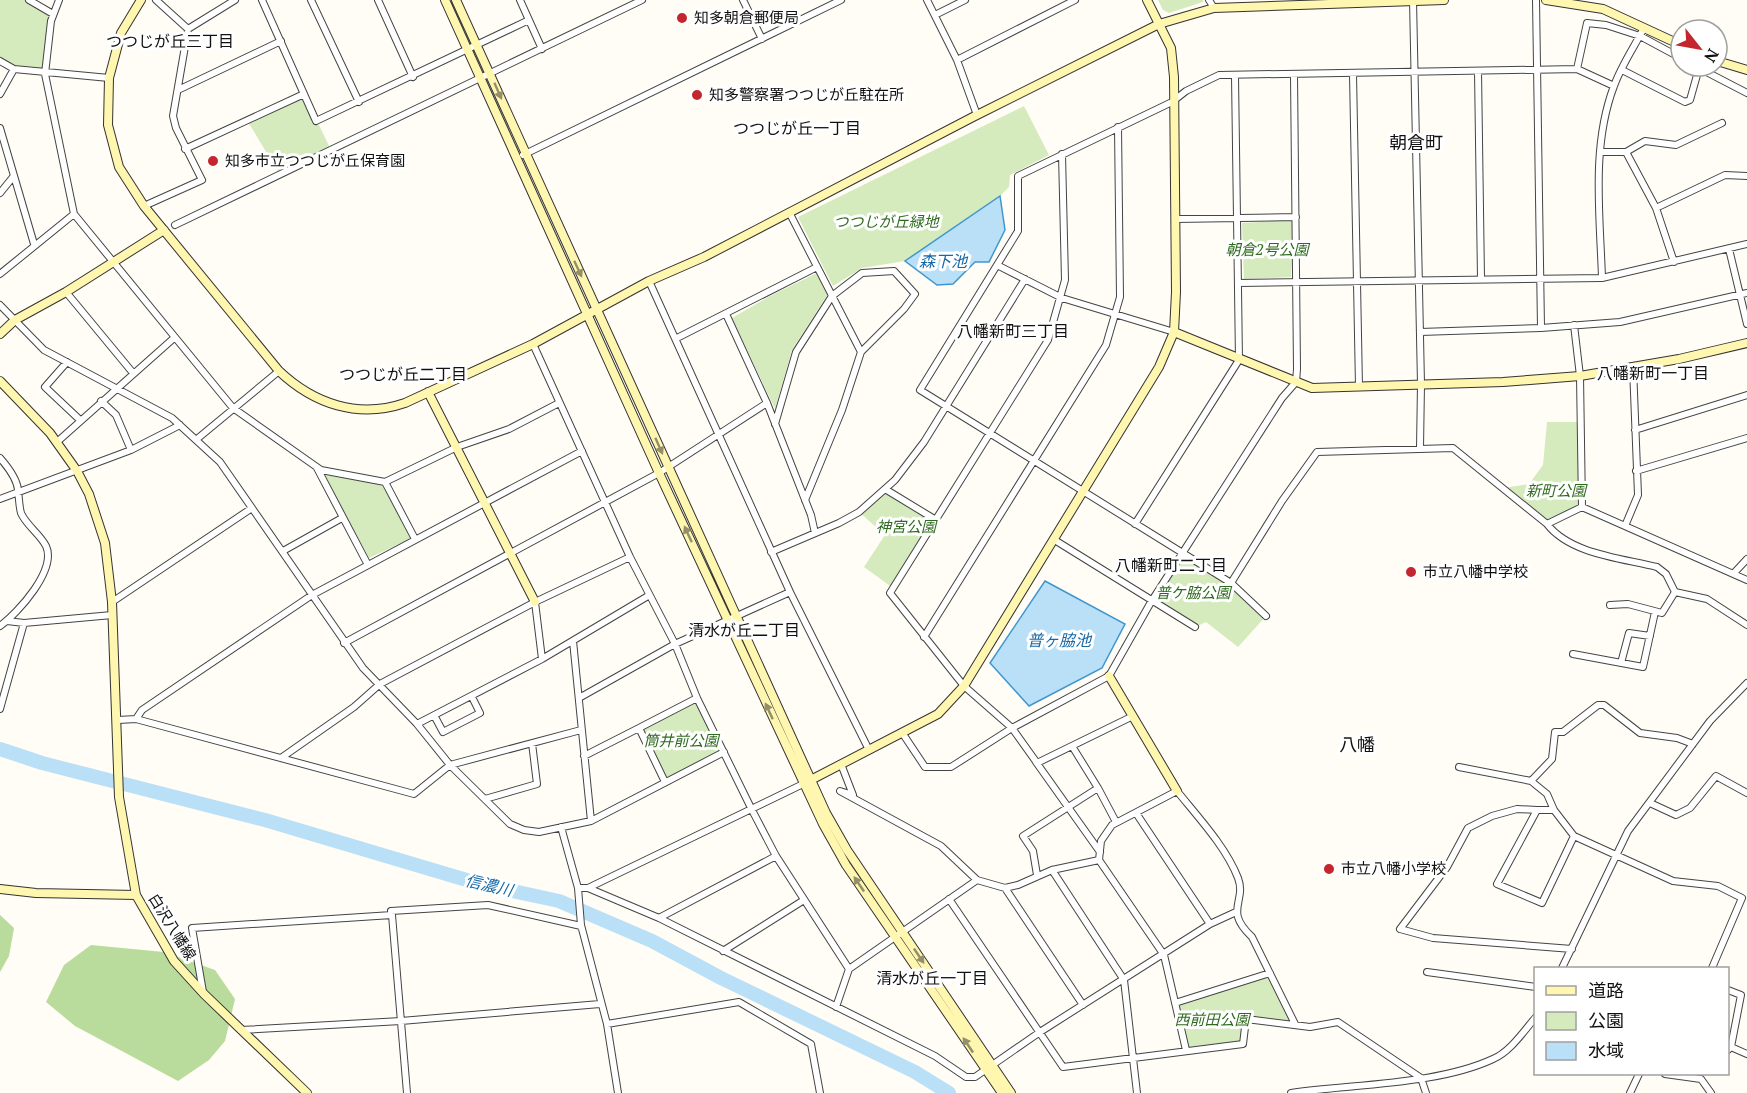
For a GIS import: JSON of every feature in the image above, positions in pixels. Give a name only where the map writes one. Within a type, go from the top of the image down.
[{"type":"street","points":[[29,0],[53,14]]},
{"type":"street","points":[[59,0],[53,14],[45,74],[74,214],[111,262],[233,408],[317,468],[385,482],[457,447],[509,429],[559,403]]},
{"type":"street","points":[[141,0],[122,33],[109,78],[108,125],[119,167],[144,206],[279,371],[303,392],[319,400],[363,411],[392,407],[533,344],[649,281],[704,257],[977,115],[1159,24],[1211,4],[1444,0]]},
{"type":"street","points":[[156,0],[188,29]]},
{"type":"street","points":[[144,206],[202,180],[173,117],[188,29],[235,0]]},
{"type":"street","points":[[262,0],[316,121],[413,77],[529,20]]},
{"type":"street","points":[[310,0],[359,102]]},
{"type":"street","points":[[378,0],[413,77]]},
{"type":"street","points":[[445,0],[659,473],[733,620]]},
{"type":"street","points":[[456,0],[669,467],[733,620],[846,865],[894,937],[988,1067],[1011,1093]]},
{"type":"street","points":[[520,0],[542,49]]},
{"type":"street","points":[[175,225],[642,0]]},
{"type":"street","points":[[743,0],[762,39]]},
{"type":"street","points":[[517,158],[841,0]]},
{"type":"street","points":[[927,0],[957,60],[977,115]]},
{"type":"street","points":[[935,15],[965,0]]},
{"type":"street","points":[[957,60],[1076,0]]},
{"type":"street","points":[[588,888],[752,810],[903,734],[938,714],[964,686],[1147,390],[1174,332],[1172,102],[1174,77],[1170,48],[1148,0]]},
{"type":"street","points":[[1413,0],[1421,384],[1420,448]]},
{"type":"street","points":[[1536,0],[1541,328]]},
{"type":"street","points":[[1546,0],[1595,4],[1669,50]]},
{"type":"street","points":[[1577,69],[1587,23],[1642,32],[1669,41]]},
{"type":"street","points":[[1602,278],[1601,134],[1614,86],[1642,32]]},
{"type":"street","points":[[178,90],[281,41]]},
{"type":"street","points":[[0,61],[14,69],[45,74],[109,78]]},
{"type":"street","points":[[1729,65],[1747,70]]},
{"type":"street","points":[[0,94],[14,69]]},
{"type":"street","points":[[1266,616],[1231,584],[920,390],[1018,231],[1018,176],[1172,102],[1186,91],[1219,75],[1577,69],[1614,86]]},
{"type":"street","points":[[1622,70],[1684,102],[1690,100],[1695,78]]},
{"type":"street","points":[[1478,71],[1481,279]]},
{"type":"street","points":[[1353,74],[1359,387]]},
{"type":"street","points":[[903,734],[925,768],[951,767],[1012,728],[1109,676],[1151,602],[1184,555],[1282,398],[1296,382],[1298,283],[1294,75]]},
{"type":"street","points":[[1135,524],[1239,360],[1235,76]]},
{"type":"street","points":[[1718,78],[1747,93]]},
{"type":"street","points":[[186,149],[304,94]]},
{"type":"street","points":[[1600,152],[1626,152],[1645,141],[1676,145],[1722,123]]},
{"type":"street","points":[[924,637],[1106,345],[1120,297],[1118,127]]},
{"type":"street","points":[[0,128],[34,244]]},
{"type":"street","points":[[1626,152],[1656,208],[1674,262]]},
{"type":"street","points":[[1062,153],[1065,279],[1062,298],[1048,340],[890,593],[964,686],[1012,728],[1100,852]]},
{"type":"street","points":[[1656,208],[1725,175],[1747,176]]},
{"type":"street","points":[[0,193],[13,177]]},
{"type":"street","points":[[789,212],[861,352]]},
{"type":"street","points":[[0,274],[34,244],[74,214]]},
{"type":"street","points":[[1174,219],[1296,217]]},
{"type":"street","points":[[0,334],[15,320],[66,292],[164,230]]},
{"type":"street","points":[[1238,283],[1602,278],[1747,244]]},
{"type":"street","points":[[1729,249],[1747,324]]},
{"type":"street","points":[[997,265],[1062,298],[1174,332],[1312,388],[1503,382],[1580,376],[1747,343]]},
{"type":"street","points":[[677,338],[817,267]]},
{"type":"street","points":[[775,424],[796,352],[832,296],[862,273],[894,271],[915,294],[904,309],[861,352],[842,410],[805,500]]},
{"type":"street","points":[[771,552],[859,512],[885,489],[924,442],[1025,279]]},
{"type":"street","points":[[649,281],[677,338],[771,552],[869,750]]},
{"type":"street","points":[[66,292],[133,373]]},
{"type":"street","points":[[1420,332],[1541,328],[1620,322],[1747,293]]},
{"type":"street","points":[[0,305],[44,350],[156,408],[197,439],[220,462],[363,668],[417,724],[450,765],[504,819],[524,830],[539,832],[591,821],[724,752]]},
{"type":"street","points":[[726,314],[767,403],[805,500],[815,533]]},
{"type":"street","points":[[1574,325],[1580,376],[1582,507]]},
{"type":"street","points":[[57,442],[101,400],[174,338]]},
{"type":"street","points":[[533,344],[648,596],[675,644],[698,698],[752,810],[776,856],[849,969]]},
{"type":"street","points":[[67,362],[45,387],[80,420]]},
{"type":"street","points":[[1625,526],[1638,495],[1633,367]]},
{"type":"street","points":[[197,439],[279,371]]},
{"type":"street","points":[[0,381],[57,442],[77,471],[88,494],[105,543],[112,602],[120,796],[136,895]]},
{"type":"street","points":[[428,392],[509,554],[536,602],[542,659]]},
{"type":"street","points":[[1635,430],[1747,395]]},
{"type":"street","points":[[101,400],[116,415],[131,450]]},
{"type":"street","points":[[344,643],[659,473],[767,403]]},
{"type":"street","points":[[0,499],[131,450],[180,425]]},
{"type":"street","points":[[1636,471],[1747,438]]},
{"type":"street","points":[[1231,584],[1282,501],[1317,452],[1454,448],[1547,524],[1556,536],[1584,549],[1657,567],[1666,574],[1675,592]]},
{"type":"street","points":[[136,719],[142,710],[312,596],[483,502],[582,451]]},
{"type":"street","points":[[0,458],[18,487],[21,514],[46,545],[49,555],[46,568],[34,590],[0,626]]},
{"type":"street","points":[[317,468],[368,565]]},
{"type":"street","points":[[385,482],[415,539]]},
{"type":"street","points":[[885,489],[936,520]]},
{"type":"street","points":[[1547,524],[1582,507],[1747,580]]},
{"type":"street","points":[[112,602],[252,508]]},
{"type":"street","points":[[283,551],[342,518]]},
{"type":"street","points":[[1053,539],[1151,602],[1195,627]]},
{"type":"street","points":[[281,758],[354,707],[380,684],[536,602],[630,557]]},
{"type":"street","points":[[1734,573],[1747,559]]},
{"type":"street","points":[[579,698],[675,644],[733,620],[790,592]]},
{"type":"street","points":[[1610,605],[1628,604],[1662,613],[1675,592]]},
{"type":"street","points":[[1675,592],[1707,599],[1747,625]]},
{"type":"street","points":[[417,724],[435,717],[542,659],[648,596]]},
{"type":"street","points":[[1573,654],[1643,667],[1655,612]]},
{"type":"street","points":[[7,621],[24,623],[112,615]]},
{"type":"street","points":[[0,709],[24,623]]},
{"type":"street","points":[[1621,663],[1629,633],[1650,636]]},
{"type":"street","points":[[573,641],[591,821]]},
{"type":"street","points":[[1109,676],[1131,717],[1177,791],[1231,863],[1239,881],[1236,912],[1241,927],[1252,937],[1295,1024]]},
{"type":"street","points":[[1563,967],[1628,831],[1710,721],[1747,683]]},
{"type":"street","points":[[435,717],[443,732],[480,713],[472,697]]},
{"type":"street","points":[[584,756],[698,698]]},
{"type":"street","points":[[1531,781],[1552,759],[1556,732],[1563,732],[1599,705],[1604,705],[1640,732],[1677,738],[1693,744]]},
{"type":"street","points":[[1036,761],[1037,763],[1131,717]]},
{"type":"street","points":[[118,720],[136,719],[414,794],[450,765],[581,730]]},
{"type":"street","points":[[639,729],[665,782]]},
{"type":"street","points":[[485,799],[537,784],[532,743]]},
{"type":"street","points":[[1072,746],[1116,822]]},
{"type":"street","points":[[841,764],[853,795],[840,791],[941,846],[977,879],[1005,888],[1018,885],[1052,870],[1099,860]]},
{"type":"street","points":[[1459,767],[1531,781],[1547,794],[1554,810],[1574,836],[1673,881],[1718,886],[1742,898],[1713,967]]},
{"type":"street","points":[[1650,803],[1676,815],[1690,808],[1716,776],[1747,793]]},
{"type":"street","points":[[807,782],[847,850],[902,931],[1002,1093]]},
{"type":"street","points":[[1037,875],[1033,851],[1023,836],[1098,789]]},
{"type":"street","points":[[1177,791],[1116,822],[1101,842],[1099,860],[1164,955],[1185,1050]]},
{"type":"street","points":[[1554,810],[1517,809],[1492,816],[1468,828],[1447,867],[1401,930],[1433,938],[1572,949]]},
{"type":"street","points":[[1537,810],[1497,884],[1542,903],[1574,836]]},
{"type":"street","points":[[1136,813],[1210,924]]},
{"type":"street","points":[[561,827],[578,888],[581,926],[607,1024],[618,1093]]},
{"type":"street","points":[[659,918],[776,856]]},
{"type":"street","points":[[1052,870],[1124,980],[1137,1093]]},
{"type":"street","points":[[836,1007],[849,969],[977,879]]},
{"type":"street","points":[[578,888],[588,888],[659,918],[935,1056],[966,1077],[975,1077],[1040,1032],[1210,924],[1236,912]]},
{"type":"street","points":[[1005,888],[1083,1005]]},
{"type":"street","name":"白沢八幡線","points":[[0,890],[136,895],[174,961],[204,994],[307,1093]]},
{"type":"street","points":[[949,898],[1063,1067],[1134,1056],[1244,1044],[1246,1019],[1310,1027],[1338,1022],[1421,1078],[1426,1093]]},
{"type":"street","points":[[723,951],[804,900]]},
{"type":"street","points":[[407,1093],[391,911],[488,905],[581,926]]},
{"type":"street","points":[[204,994],[192,928],[392,915]]},
{"type":"street","points":[[1427,972],[1534,987]]},
{"type":"street","points":[[1175,1003],[1270,973]]},
{"type":"street","points":[[1729,990],[1741,996],[1730,1034],[1729,1048],[1747,1054]]},
{"type":"street","points":[[607,1024],[739,1002],[812,1044],[820,1093]]},
{"type":"street","points":[[241,1030],[401,1021],[600,1004]]},
{"type":"street","points":[[1291,1093],[1343,1090],[1453,1072],[1494,1059],[1504,1052],[1534,1019]]},
{"type":"street","points":[[1630,1093],[1639,1075]]},
{"type":"street","points":[[1684,1075],[1703,1076],[1711,1093]]},
{"type":"green space","points":[[0,0],[29,0],[53,14],[45,74],[14,69],[0,61]]},
{"type":"green space","points":[[1158,0],[1203,0],[1203,2],[1169,13],[1163,10]]},
{"type":"green space","points":[[304,94],[331,150],[280,175],[247,120]]},
{"type":"green space","name":"つつじが丘緑地","points":[[1024,106],[1049,155],[1010,175],[1009,187],[1000,196],[905,261],[862,268],[833,286],[798,217]]},
{"type":"green space","name":"朝倉2号公園","points":[[1294,221],[1291,277],[1244,279],[1242,223]]},
{"type":"green space","points":[[817,273],[828,294],[792,350],[775,409],[732,318]]},
{"type":"green space","name":"新町公園","points":[[1547,422],[1581,422],[1582,507],[1547,524],[1503,488],[1529,484],[1543,465]]},
{"type":"green space","points":[[327,475],[379,484],[385,488],[411,534],[410,539],[369,558],[325,477]]},
{"type":"green space","name":"神宮公園","points":[[885,489],[936,520],[893,588],[864,567],[885,535],[859,512]]},
{"type":"green space","name":"普ケ脇公園","points":[[1184,555],[1231,583],[1266,616],[1238,647],[1206,622],[1195,627],[1151,602]]},
{"type":"green space","name":"筒井前公園","points":[[697,698],[724,752],[665,782],[639,728]]},
{"type":"green space","points":[[0,915],[14,928],[9,956],[0,972]]},
{"type":"green space","points":[[91,945],[164,952],[215,970],[235,999],[225,1041],[209,1060],[178,1081],[75,1026],[46,1002],[64,965]]},
{"type":"green space","name":"西前田公園","points":[[1270,973],[1295,1024],[1247,1019],[1243,1044],[1186,1050],[1175,1003]]},
{"type":"water","name":"森下池","points":[[1000,196],[1005,230],[989,262],[975,262],[953,284],[937,285],[905,261]]},
{"type":"water","name":"普ヶ脇池","points":[[1045,581],[1125,624],[1102,668],[1029,706],[990,663]]},
{"type":"waterway","name":"信濃川","points":[[0,749],[42,763],[265,820],[480,884],[559,901],[652,941],[721,978],[915,1072],[949,1093]]},
{"type":"place","name":"知多朝倉郵便局","points":[[682,18]]},
{"type":"place","name":"知多警察署つつじが丘駐在所","points":[[697,95]]},
{"type":"place","name":"知多市立つつじが丘保育園","points":[[213,161]]},
{"type":"place","name":"市立八幡中学校","points":[[1411,572]]},
{"type":"place","name":"市立八幡小学校","points":[[1329,869]]},
{"type":"district","name":"つつじが丘三丁目","points":[[170,41]]},
{"type":"district","name":"つつじが丘一丁目","points":[[797,128]]},
{"type":"district","name":"朝倉町","points":[[1416,143]]},
{"type":"district","name":"八幡新町三丁目","points":[[1013,331]]},
{"type":"district","name":"八幡新町一丁目","points":[[1653,373]]},
{"type":"district","name":"つつじが丘二丁目","points":[[403,374]]},
{"type":"district","name":"八幡新町二丁目","points":[[1171,565]]},
{"type":"district","name":"清水が丘二丁目","points":[[744,630]]},
{"type":"district","name":"八幡","points":[[1357,745]]},
{"type":"district","name":"清水が丘一丁目","points":[[932,978]]}]
